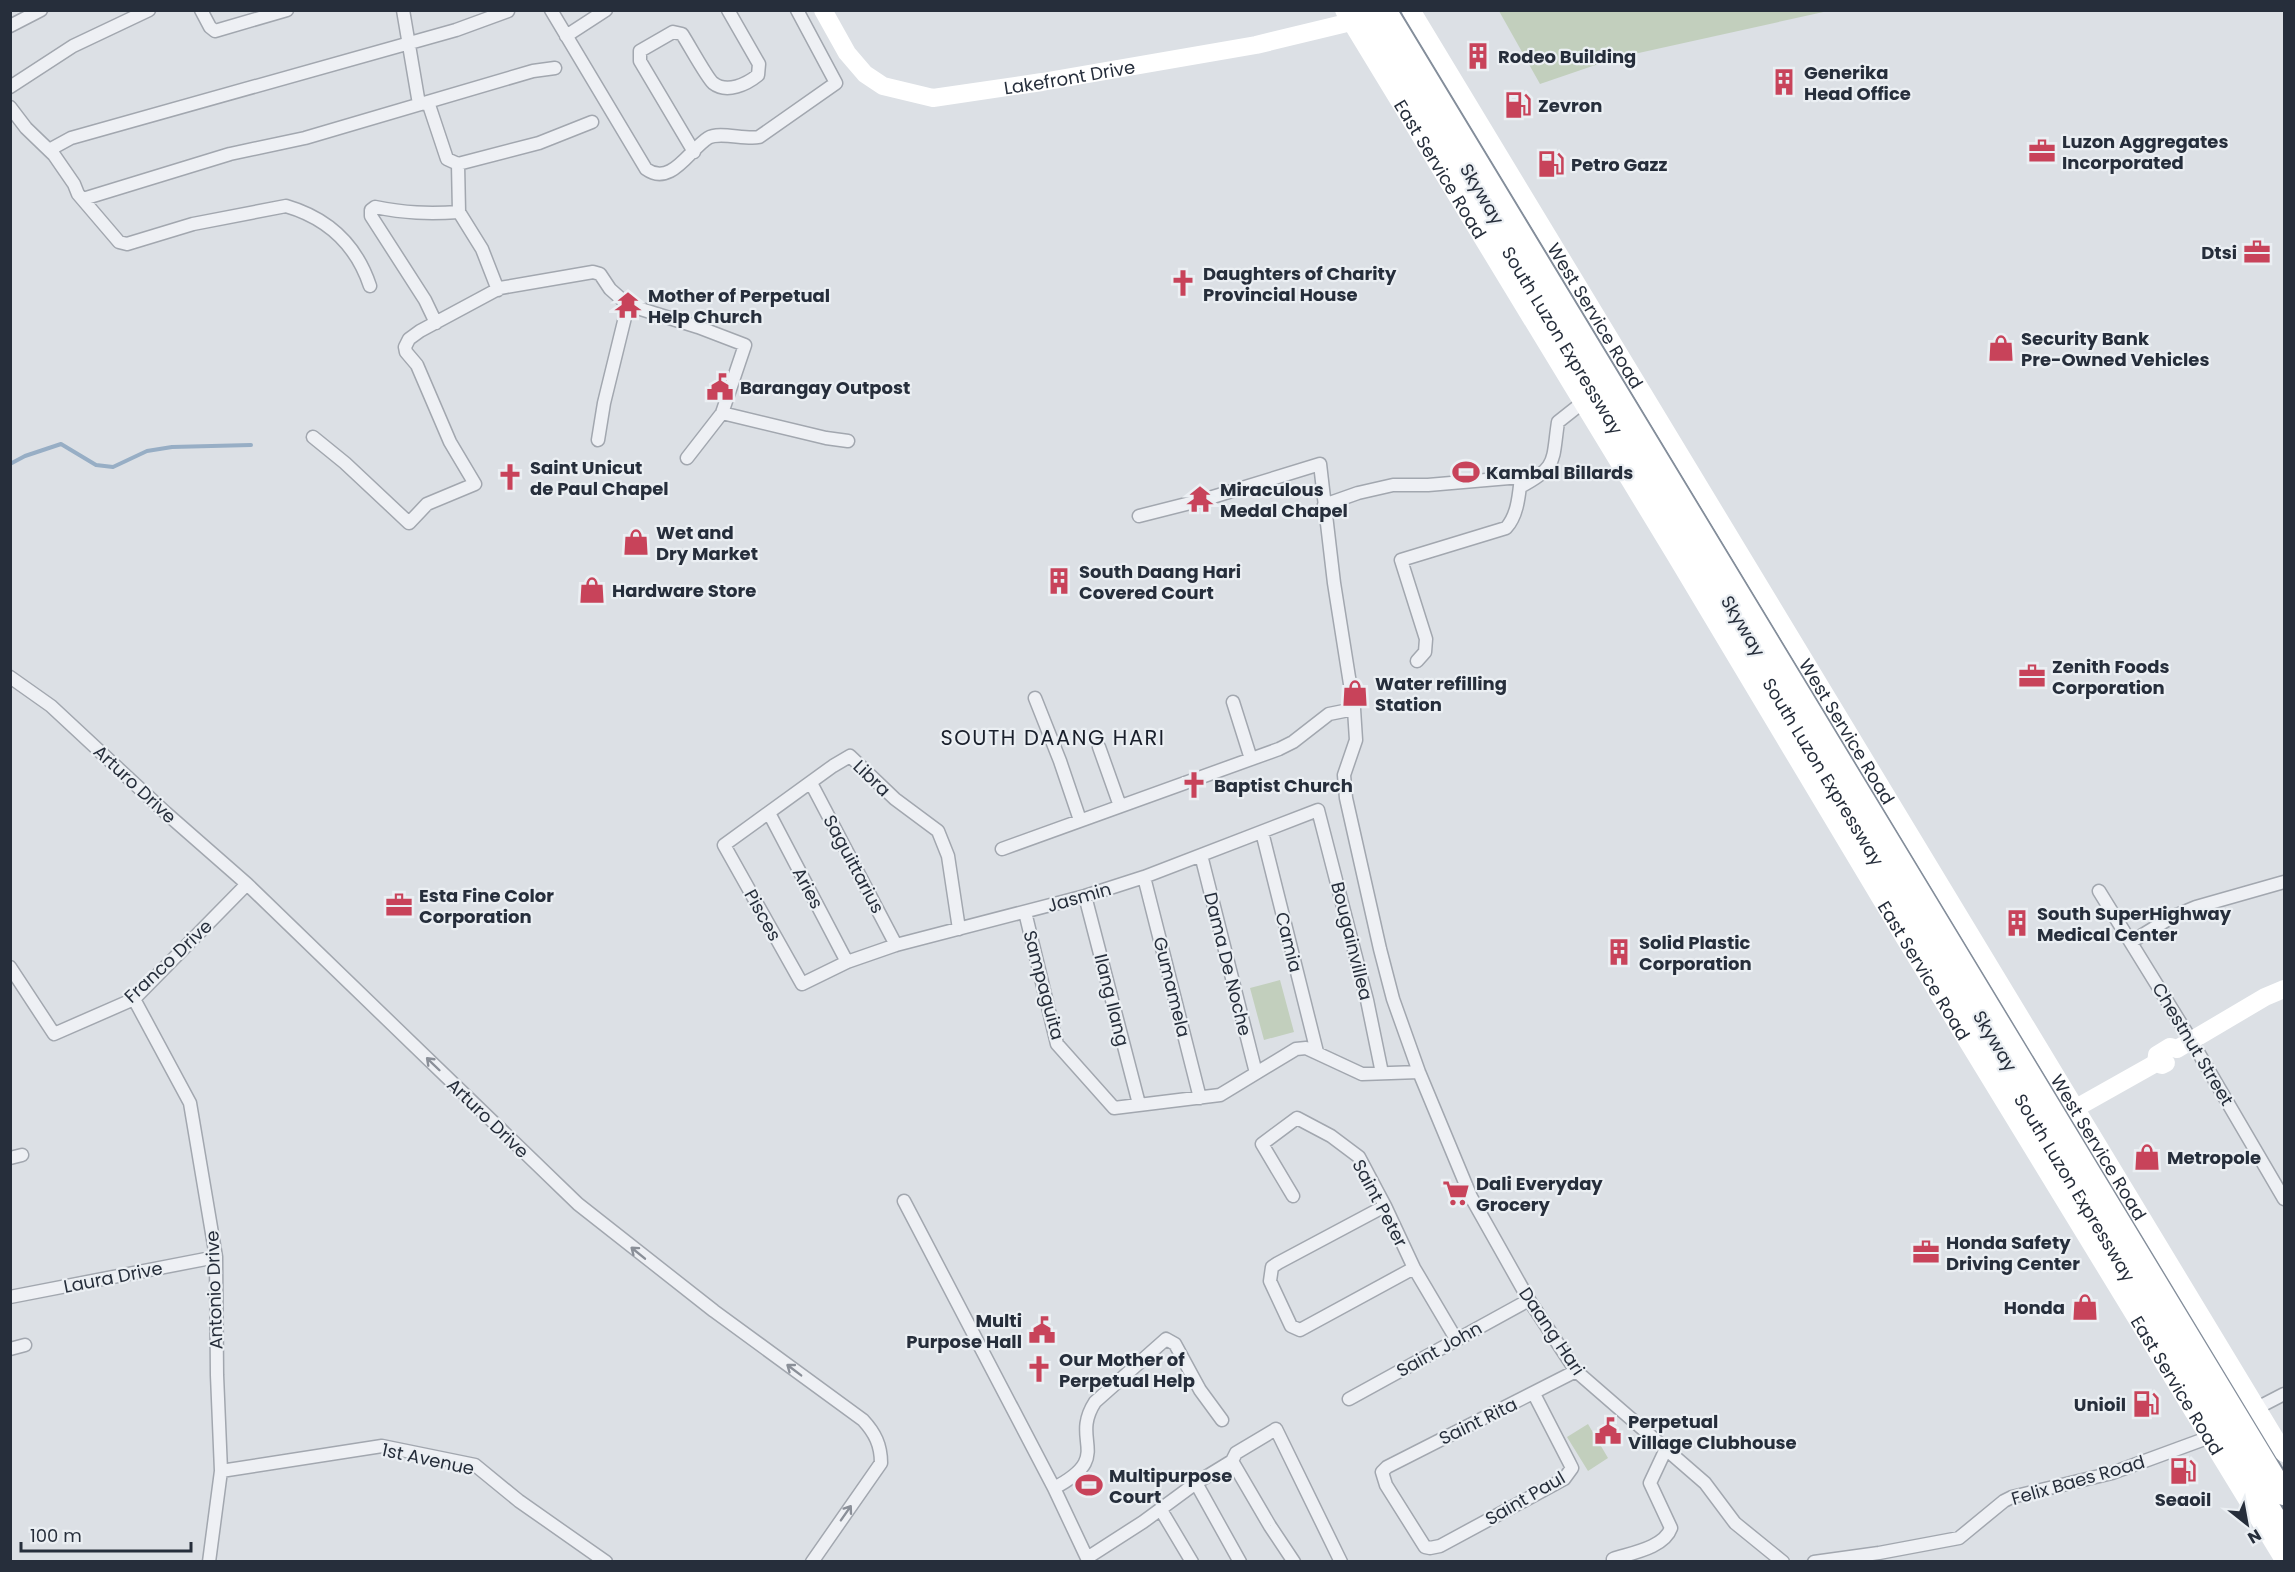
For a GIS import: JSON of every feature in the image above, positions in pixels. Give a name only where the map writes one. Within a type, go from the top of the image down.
[{"type":"highway","name":"Skyway","points":[[1385,10],[2284,1494]]},
{"type":"highway","name":"South Luzon Expressway","points":[[1395,10],[2284,1476]]},
{"type":"highway","name":"Skyway","points":[[1357,13],[2284,1518]]},
{"type":"highway","name":"South Luzon Expressway","points":[[1357,13],[2284,1533]]},
{"type":"main road","name":"Lakefront Drive","points":[[823,10],[847,53],[865,74],[883,86],[933,98],[1042,82],[1256,45],[1357,13]]},
{"type":"main road","name":"West Service Road","points":[[1411,10],[2284,1453]]},
{"type":"main road","name":"East Service Road","points":[[1357,13],[1582,403],[2284,1560]]},
{"type":"main road","points":[[2076,1108],[2156,1064],[2162,1065],[2175,1057],[2184,1045],[2283,993]]},
{"type":"street","points":[[10,26],[41,10]]},
{"type":"street","points":[[10,87],[73,46],[148,10]]},
{"type":"street","points":[[201,10],[210,27],[216,31],[287,10]]},
{"type":"street","points":[[403,10],[408,43],[424,103],[447,159],[458,164],[539,143],[592,122]]},
{"type":"street","points":[[551,10],[646,170],[654,175],[663,174],[685,161],[708,138],[715,136],[751,139],[759,137],[836,83],[797,10]]},
{"type":"street","points":[[566,36],[606,10]]},
{"type":"street","points":[[694,152],[640,61],[639,55],[640,51],[673,32],[678,32],[682,34],[713,83],[723,87],[748,83],[758,75],[759,64],[728,10]]},
{"type":"street","points":[[49,150],[71,138],[456,30],[508,11]]},
{"type":"street","points":[[82,199],[230,154],[305,138],[533,71],[555,68]]},
{"type":"street","points":[[10,107],[49,150],[82,199],[119,242],[127,244],[193,224],[286,206],[299,210],[341,235],[361,265],[370,286]]},
{"type":"street","points":[[458,164],[459,212],[482,249],[498,290]]},
{"type":"street","points":[[436,323],[425,300],[383,238],[371,216],[372,210],[375,207],[404,213],[459,212]]},
{"type":"street","points":[[313,436],[351,468],[409,523],[427,504],[476,484],[450,442],[417,365],[406,352],[405,347],[409,339],[498,290],[592,272],[600,274],[610,289],[628,306],[698,327],[745,345],[722,413],[687,458]]},
{"type":"street","points":[[598,440],[604,403],[628,306]]},
{"type":"street","points":[[1520,486],[1547,471],[1552,459],[1560,418],[1582,403]]},
{"type":"street","points":[[722,413],[826,438],[848,441]]},
{"type":"street","name":"Daang Hari","points":[[1139,516],[1206,499],[1320,464],[1334,583],[1354,709],[1356,740],[1344,775],[1346,798],[1380,949],[1394,999],[1419,1072],[1471,1197],[1529,1300],[1576,1371],[1665,1451],[1705,1483],[1735,1523],[1783,1562]]},
{"type":"street","points":[[1324,505],[1358,493],[1393,485],[1455,483],[1520,476],[1514,514],[1506,528],[1401,560],[1426,639],[1425,652],[1417,661]]},
{"type":"street","name":"Arturo Drive","points":[[10,677],[51,706],[247,885],[578,1204],[692,1294],[863,1420],[875,1434],[881,1452],[881,1463],[812,1562]]},
{"type":"street","points":[[1035,698],[1080,820]]},
{"type":"street","points":[[1233,702],[1251,759]]},
{"type":"street","points":[[1002,849],[1251,759],[1293,742],[1329,714],[1354,709]]},
{"type":"street","points":[[1099,747],[1120,806]]},
{"type":"street","name":"Libra","points":[[724,845],[832,766],[850,756],[894,799],[938,831],[948,856],[959,929]]},
{"type":"street","name":"Saguittarius","points":[[811,783],[896,945]]},
{"type":"street","name":"Jasmin","points":[[802,984],[847,962],[896,945],[1085,896],[1144,877],[1318,810]]},
{"type":"street","name":"Bougainvillea","points":[[1318,810],[1367,1000],[1382,1073]]},
{"type":"street","name":"Aries","points":[[769,813],[847,962]]},
{"type":"street","name":"Camia","points":[[1262,832],[1317,1052]]},
{"type":"street","name":"Pisces","points":[[724,845],[802,984]]},
{"type":"street","name":"Dama De Noche","points":[[1201,855],[1256,1073]]},
{"type":"street","name":"Gumamela","points":[[1144,877],[1200,1098]]},
{"type":"street","points":[[2131,942],[2172,917],[2196,907],[2284,882]]},
{"type":"street","name":"Franco Drive","points":[[10,967],[54,1034],[134,999],[247,885]]},
{"type":"street","name":"Chestnut Street","points":[[2099,891],[2131,942],[2184,1045],[2284,1199]]},
{"type":"street","name":"Ilang Ilang","points":[[1085,896],[1139,1104]]},
{"type":"street","name":"Sampaguita","points":[[1025,912],[1057,1044],[1114,1108],[1220,1095],[1296,1049],[1306,1048],[1317,1052],[1362,1074],[1419,1072]]},
{"type":"street","name":"Antonio Drive","points":[[134,999],[190,1103],[216,1257],[221,1471],[209,1562]]},
{"type":"street","name":"Saint Peter","points":[[1293,1196],[1262,1144],[1297,1118],[1331,1136],[1359,1157],[1414,1268],[1456,1339]]},
{"type":"street","points":[[904,1201],[1054,1488],[1088,1560],[1196,1483],[1232,1461],[1236,1453],[1276,1429],[1341,1562]]},
{"type":"street","points":[[1385,1206],[1272,1267],[1270,1281],[1291,1326],[1300,1330],[1414,1268]]},
{"type":"street","name":"Laura Drive","points":[[10,1297],[216,1257]]},
{"type":"street","name":"Saint John","points":[[1349,1399],[1529,1300]]},
{"type":"street","points":[[1054,1488],[1079,1472],[1088,1459],[1087,1424],[1089,1413],[1095,1402],[1166,1339],[1175,1344],[1200,1390],[1222,1420]]},
{"type":"street","points":[[10,1349],[25,1345]]},
{"type":"street","name":"Saint Rita","points":[[1435,1547],[1427,1548],[1422,1542],[1386,1485],[1382,1472],[1387,1467],[1446,1436],[1576,1371]]},
{"type":"street","name":"Saint Paul","points":[[1435,1547],[1564,1479],[1569,1474],[1572,1468],[1534,1394]]},
{"type":"street","points":[[2258,1408],[2284,1394]]},
{"type":"street","name":"Felix Baes Road","points":[[1814,1562],[1959,1539],[2004,1501],[2012,1497],[2112,1473],[2210,1437]]},
{"type":"street","name":"1st Avenue","points":[[221,1471],[382,1446],[475,1465],[519,1501],[606,1562]]},
{"type":"street","points":[[1613,1559],[1658,1543],[1669,1533],[1671,1528],[1650,1483],[1665,1451]]},
{"type":"street","points":[[1232,1461],[1294,1562]]},
{"type":"street","points":[[1196,1483],[1240,1562]]},
{"type":"street","points":[[1161,1510],[1192,1562]]},
{"type":"green space","points":[[1499,11],[1828,11],[1616,58],[1540,84]]},
{"type":"green space","points":[[1280,980],[1294,1032],[1264,1040],[1250,988]]},
{"type":"green space","points":[[1588,1424],[1608,1458],[1588,1471],[1567,1437]]},
{"type":"waterway","points":[[10,464],[25,456],[61,444],[96,465],[113,467],[147,451],[172,447],[251,445]]},
{"type":"place","name":"Rodeo Building","points":[[1478,56]]},
{"type":"place","name":"Generika Head Office","points":[[1784,82]]},
{"type":"place","name":"Zevron","points":[[1518,105]]},
{"type":"place","name":"Luzon Aggregates Incorporated","points":[[2042,151]]},
{"type":"place","name":"Petro Gazz","points":[[1551,164]]},
{"type":"place","name":"Dtsi","points":[[2257,252]]},
{"type":"place","name":"Daughters of Charity Provincial House","points":[[1183,283]]},
{"type":"place","name":"Mother of Perpetual Help Church","points":[[628,305]]},
{"type":"place","name":"Security Bank Pre-Owned Vehicles","points":[[2001,348]]},
{"type":"place","name":"Barangay Outpost","points":[[720,387]]},
{"type":"place","name":"Kambal Billards","points":[[1466,472]]},
{"type":"place","name":"Saint Unicut de Paul Chapel","points":[[510,477]]},
{"type":"place","name":"Miraculous Medal Chapel","points":[[1200,499]]},
{"type":"place","name":"Wet and Dry Market","points":[[636,542]]},
{"type":"place","name":"South Daang Hari Covered Court","points":[[1059,581]]},
{"type":"place","name":"Hardware Store","points":[[592,590]]},
{"type":"place","name":"Zenith Foods Corporation","points":[[2032,676]]},
{"type":"place","name":"Water refilling Station","points":[[1355,693]]},
{"type":"place","name":"Baptist Church","points":[[1194,785]]},
{"type":"place","name":"Esta Fine Color Corporation","points":[[399,905]]},
{"type":"place","name":"South SuperHighway Medical Center","points":[[2017,923]]},
{"type":"place","name":"Solid Plastic Corporation","points":[[1619,952]]},
{"type":"place","name":"Metropole","points":[[2147,1157]]},
{"type":"place","name":"Dali Everyday Grocery","points":[[1456,1193]]},
{"type":"place","name":"Honda Safety Driving Center","points":[[1926,1252]]},
{"type":"place","name":"Honda","points":[[2085,1307]]},
{"type":"place","name":"Multi Purpose Hall","points":[[1042,1330]]},
{"type":"place","name":"Our Mother of Perpetual Help","points":[[1039,1369]]},
{"type":"place","name":"Unioil","points":[[2146,1404]]},
{"type":"place","name":"Perpetual Village Clubhouse","points":[[1608,1431]]},
{"type":"place","name":"Seaoil","points":[[2183,1471]]},
{"type":"place","name":"Multipurpose Court","points":[[1089,1485]]},
{"type":"district","name":"SOUTH DAANG HARI","points":[[1053,737]]}]
